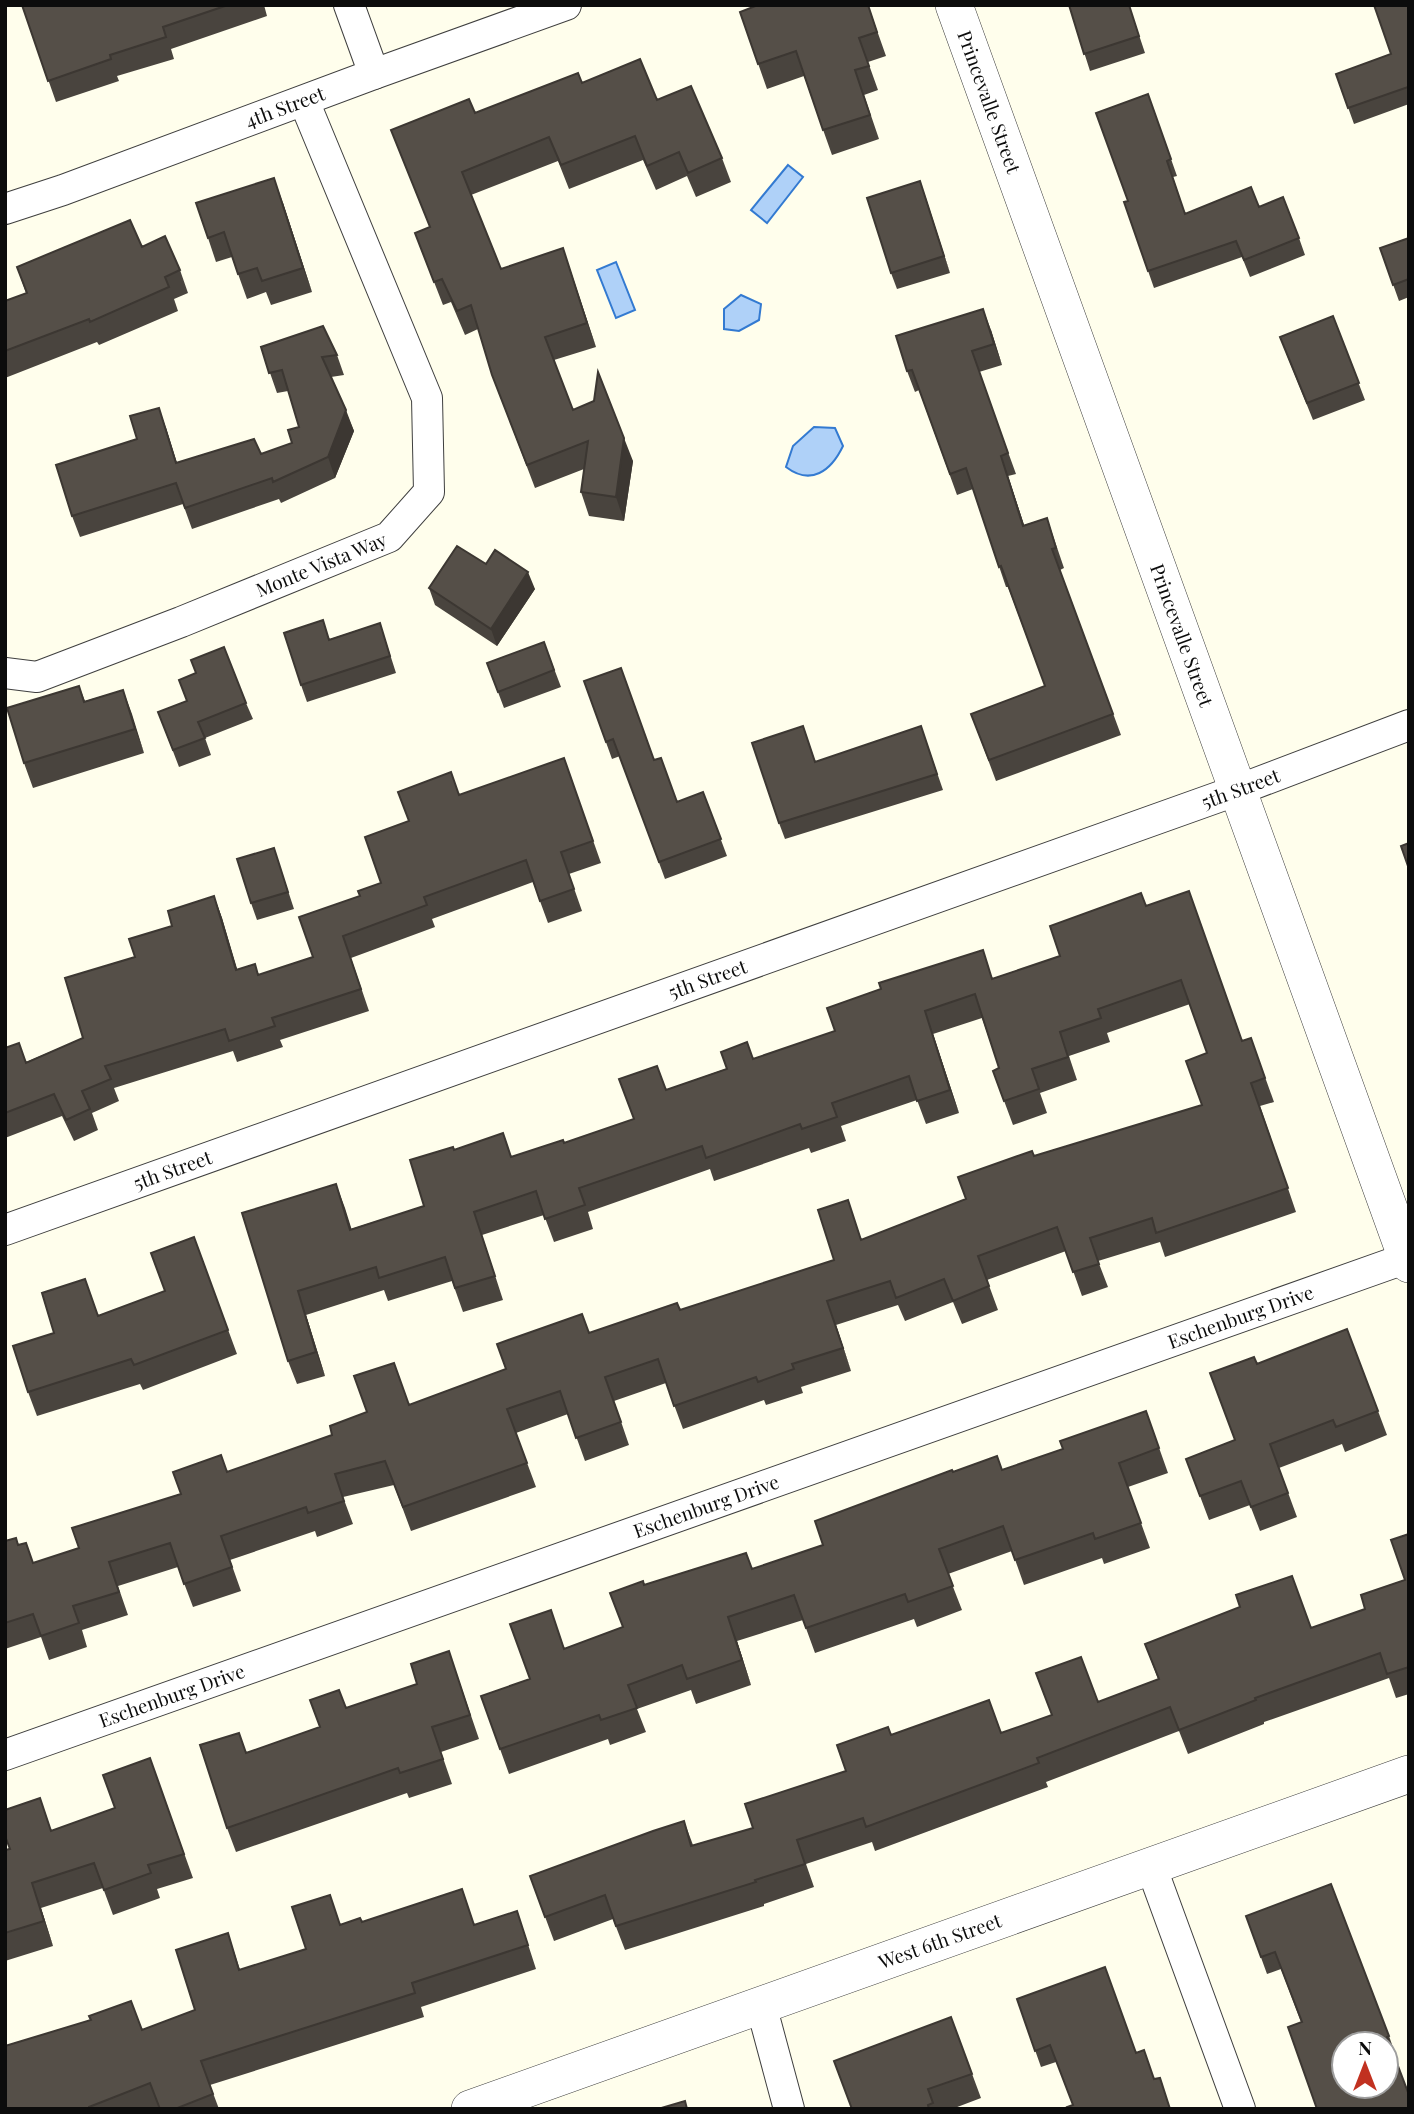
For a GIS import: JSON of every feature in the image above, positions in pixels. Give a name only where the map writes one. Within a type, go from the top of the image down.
[{"type":"street","points":[[349,5],[374,74]]},
{"type":"street","name":"4th Street","points":[[5,209],[566,5]]},
{"type":"street","name":"Princevalle Street","points":[[954,5],[1408,1261]]},
{"type":"street","name":"Monte Vista Way","points":[[5,673],[37,677],[181,622],[389,537],[429,492],[427,398],[304,101]]},
{"type":"street","name":"5th Street","points":[[5,1230],[1238,790],[1409,725]]},
{"type":"street","name":"Eschenburg Drive","points":[[5,1755],[1408,1261]]},
{"type":"street","name":"West 6th Street","points":[[470,2109],[1409,1774]]},
{"type":"street","points":[[1150,1866],[1240,2109]]},
{"type":"street","points":[[761,2004],[789,2109]]},
{"type":"water","points":[[788,165],[803,177],[767,223],[751,210]]},
{"type":"water","points":[[616,262],[635,310],[616,318],[597,270]]},
{"type":"water","points":[[741,295],[761,304],[759,320],[739,331],[724,329],[724,309]]},
{"type":"water","points":[[814,427],[835,428],[843,446],[833,462],[819,473],[795,473],[786,467],[793,446]]},
{"type":"building","points":[[22,5],[228,5],[163,27],[166,37],[110,55],[111,59],[48,81]]},
{"type":"building","points":[[758,5],[868,5],[877,32],[859,38],[869,66],[855,70],[870,115],[823,130],[796,51],[758,64],[740,12]]},
{"type":"building","points":[[1069,5],[1129,5],[1139,36],[1084,54]]},
{"type":"building","points":[[1374,5],[1409,5],[1409,89],[1408,87],[1348,108],[1336,74],[1391,54]]},
{"type":"building","points":[[640,59],[657,100],[691,86],[722,158],[688,173],[679,152],[647,166],[635,136],[561,165],[549,137],[462,172],[501,269],[563,248],[587,323],[545,337],[573,410],[594,401],[598,372],[624,438],[616,497],[581,492],[588,441],[527,465],[492,375],[471,305],[457,311],[442,279],[434,282],[415,233],[430,227],[391,130],[469,99],[475,113],[578,73],[582,83]]},
{"type":"building","points":[[1148,94],[1171,159],[1167,161],[1185,214],[1251,187],[1259,207],[1283,197],[1299,238],[1244,260],[1236,241],[1148,271],[1124,202],[1128,201],[1096,113]]},
{"type":"building","points":[[274,178],[303,268],[262,281],[257,268],[238,274],[224,232],[208,238],[196,203]]},
{"type":"building","points":[[920,181],[944,256],[891,273],[867,198]]},
{"type":"building","points":[[130,220],[142,247],[165,236],[180,270],[165,277],[169,287],[90,322],[89,319],[5,351],[5,301],[27,293],[17,267]]},
{"type":"building","points":[[1409,238],[1409,279],[1393,285],[1380,248]]},
{"type":"building","points":[[983,309],[994,344],[972,351],[1008,453],[1001,456],[1023,526],[1047,518],[1056,548],[1052,549],[1113,714],[989,760],[971,714],[1045,686],[1001,566],[999,567],[966,468],[950,474],[912,370],[907,371],[896,336]]},
{"type":"building","points":[[1333,316],[1359,383],[1307,403],[1280,337]]},
{"type":"building","points":[[323,326],[337,355],[322,357],[346,410],[328,457],[273,482],[272,478],[185,508],[176,483],[72,516],[56,465],[137,439],[130,416],[159,408],[176,463],[254,439],[261,454],[292,443],[288,430],[299,427],[282,370],[269,373],[261,347]]},
{"type":"building","points":[[457,546],[486,564],[495,550],[528,572],[491,629],[429,588]]},
{"type":"building","points":[[323,620],[329,640],[380,623],[390,656],[301,685],[284,633]]},
{"type":"building","points":[[544,642],[554,670],[498,692],[487,663]]},
{"type":"building","points":[[224,647],[246,703],[198,722],[205,738],[173,750],[158,712],[187,701],[179,680],[196,673],[191,660]]},
{"type":"building","points":[[621,668],[654,760],[661,758],[677,802],[703,792],[721,839],[659,862],[613,739],[606,742],[584,681]]},
{"type":"building","points":[[79,686],[84,702],[123,690],[135,729],[24,763],[7,708]]},
{"type":"building","points":[[803,726],[815,762],[921,726],[937,774],[779,823],[752,743]]},
{"type":"building","points":[[564,758],[593,841],[561,852],[574,889],[540,901],[526,860],[424,897],[427,905],[343,936],[361,989],[272,1018],[275,1026],[229,1041],[225,1029],[105,1066],[111,1079],[82,1091],[90,1109],[66,1120],[54,1094],[5,1113],[5,1048],[19,1043],[26,1063],[83,1038],[65,978],[135,957],[129,939],[172,926],[168,911],[214,896],[236,970],[255,964],[258,975],[313,957],[299,917],[360,896],[358,891],[381,883],[365,837],[409,821],[398,792],[451,772],[459,795]]},
{"type":"building","points":[[1409,843],[1409,869],[1401,846]]},
{"type":"building","points":[[274,848],[288,892],[251,903],[237,859]]},
{"type":"building","points":[[1189,891],[1242,1041],[1251,1038],[1265,1078],[1251,1083],[1288,1188],[1156,1233],[1152,1218],[1090,1238],[1099,1264],[1073,1272],[1057,1227],[978,1256],[989,1286],[953,1301],[944,1279],[896,1298],[890,1281],[827,1301],[843,1348],[792,1364],[794,1369],[758,1382],[756,1377],[674,1406],[658,1359],[605,1377],[621,1422],[576,1438],[560,1391],[507,1409],[527,1463],[403,1507],[385,1461],[335,1474],[344,1501],[308,1513],[306,1507],[221,1536],[232,1567],[184,1584],[170,1543],[109,1562],[119,1592],[73,1606],[79,1623],[41,1636],[33,1614],[5,1623],[5,1541],[16,1538],[18,1545],[26,1543],[33,1563],[79,1548],[72,1528],[181,1494],[173,1472],[221,1455],[227,1472],[332,1435],[330,1426],[367,1412],[354,1376],[394,1363],[409,1405],[506,1369],[497,1344],[582,1314],[589,1333],[677,1303],[680,1310],[834,1260],[818,1210],[848,1200],[861,1240],[966,1199],[958,1177],[1032,1151],[1034,1156],[1202,1105],[1186,1061],[1207,1053],[1181,980],[1098,1009],[1101,1018],[1060,1032],[1068,1057],[1032,1069],[1039,1089],[1004,1101],[993,1071],[999,1068],[975,994],[925,1011],[950,1090],[917,1101],[909,1076],[832,1103],[837,1117],[802,1129],[800,1124],[706,1158],[702,1146],[579,1188],[585,1205],[545,1219],[536,1191],[474,1212],[495,1276],[455,1288],[445,1257],[379,1278],[376,1267],[298,1291],[316,1352],[288,1361],[242,1213],[336,1184],[350,1230],[424,1206],[410,1160],[453,1147],[454,1150],[503,1133],[511,1157],[563,1140],[564,1143],[634,1119],[619,1079],[657,1066],[666,1090],[727,1069],[721,1052],[747,1042],[753,1059],[835,1031],[827,1008],[881,989],[879,983],[983,950],[992,979],[1060,956],[1050,926],[1141,893],[1146,906]]},
{"type":"building","points":[[194,1237],[228,1330],[134,1365],[131,1359],[28,1392],[13,1346],[54,1333],[42,1293],[85,1279],[98,1316],[165,1291],[151,1253]]},
{"type":"building","points":[[1347,1329],[1378,1411],[1336,1427],[1333,1420],[1270,1444],[1288,1493],[1251,1507],[1241,1481],[1200,1496],[1186,1459],[1235,1440],[1210,1373],[1254,1357],[1257,1364]]},
{"type":"building","points":[[1146,1411],[1159,1448],[1119,1463],[1141,1523],[1095,1539],[1093,1533],[1015,1560],[1003,1526],[939,1549],[953,1586],[908,1602],[905,1594],[806,1628],[794,1595],[728,1617],[742,1660],[687,1679],[682,1665],[628,1685],[637,1708],[601,1720],[599,1715],[500,1749],[481,1696],[530,1679],[510,1624],[551,1610],[564,1649],[623,1627],[610,1593],[643,1581],[644,1585],[746,1553],[752,1569],[823,1545],[815,1521],[997,1456],[1002,1470],[1063,1449],[1060,1441]]},
{"type":"building","points":[[1409,1534],[1409,1667],[1387,1674],[1380,1653],[1255,1698],[1256,1700],[1179,1730],[1170,1707],[1037,1758],[1039,1763],[866,1827],[863,1818],[797,1840],[805,1864],[616,1926],[605,1895],[545,1917],[530,1876],[684,1821],[691,1846],[753,1828],[745,1804],[846,1771],[837,1745],[888,1727],[891,1735],[989,1700],[1001,1733],[1052,1715],[1036,1673],[1081,1657],[1098,1702],[1159,1679],[1145,1644],[1240,1607],[1236,1595],[1292,1576],[1311,1628],[1365,1609],[1361,1595],[1405,1580],[1391,1540]]},
{"type":"building","points":[[449,1651],[470,1715],[432,1727],[443,1759],[400,1773],[398,1768],[227,1828],[200,1745],[239,1733],[246,1753],[320,1727],[310,1700],[339,1690],[346,1708],[417,1684],[411,1664]]},
{"type":"building","points":[[150,1758],[184,1854],[148,1865],[151,1873],[104,1890],[94,1863],[32,1883],[44,1921],[5,1933],[5,1850],[10,1849],[5,1836],[5,1810],[40,1798],[51,1831],[115,1808],[103,1775]]},
{"type":"building","points":[[1331,1884],[1387,2030],[1330,2030],[1330,2100],[1400,2100],[1400,2071],[1409,2095],[1409,2109],[1317,2109],[1288,2027],[1302,2022],[1275,1952],[1261,1957],[1246,1916]]},
{"type":"building","points":[[462,1889],[474,1925],[517,1911],[528,1945],[412,1983],[415,1993],[201,2061],[213,2094],[175,2109],[160,2109],[150,2083],[89,2109],[5,2109],[5,2046],[91,2020],[89,2016],[131,2001],[142,2030],[195,2010],[176,1950],[228,1933],[239,1970],[306,1949],[292,1907],[330,1895],[340,1925],[360,1918],[362,1922]]},
{"type":"building","points":[[1105,1967],[1136,2053],[1144,2050],[1154,2079],[1160,2078],[1170,2109],[1068,2109],[1067,2107],[1073,2105],[1050,2045],[1035,2051],[1017,1999]]},
{"type":"building","points":[[951,2017],[972,2074],[928,2089],[933,2103],[928,2105],[929,2109],[852,2109],[834,2061]]},
{"type":"building","points":[[685,2101],[687,2109],[658,2109]]}]
